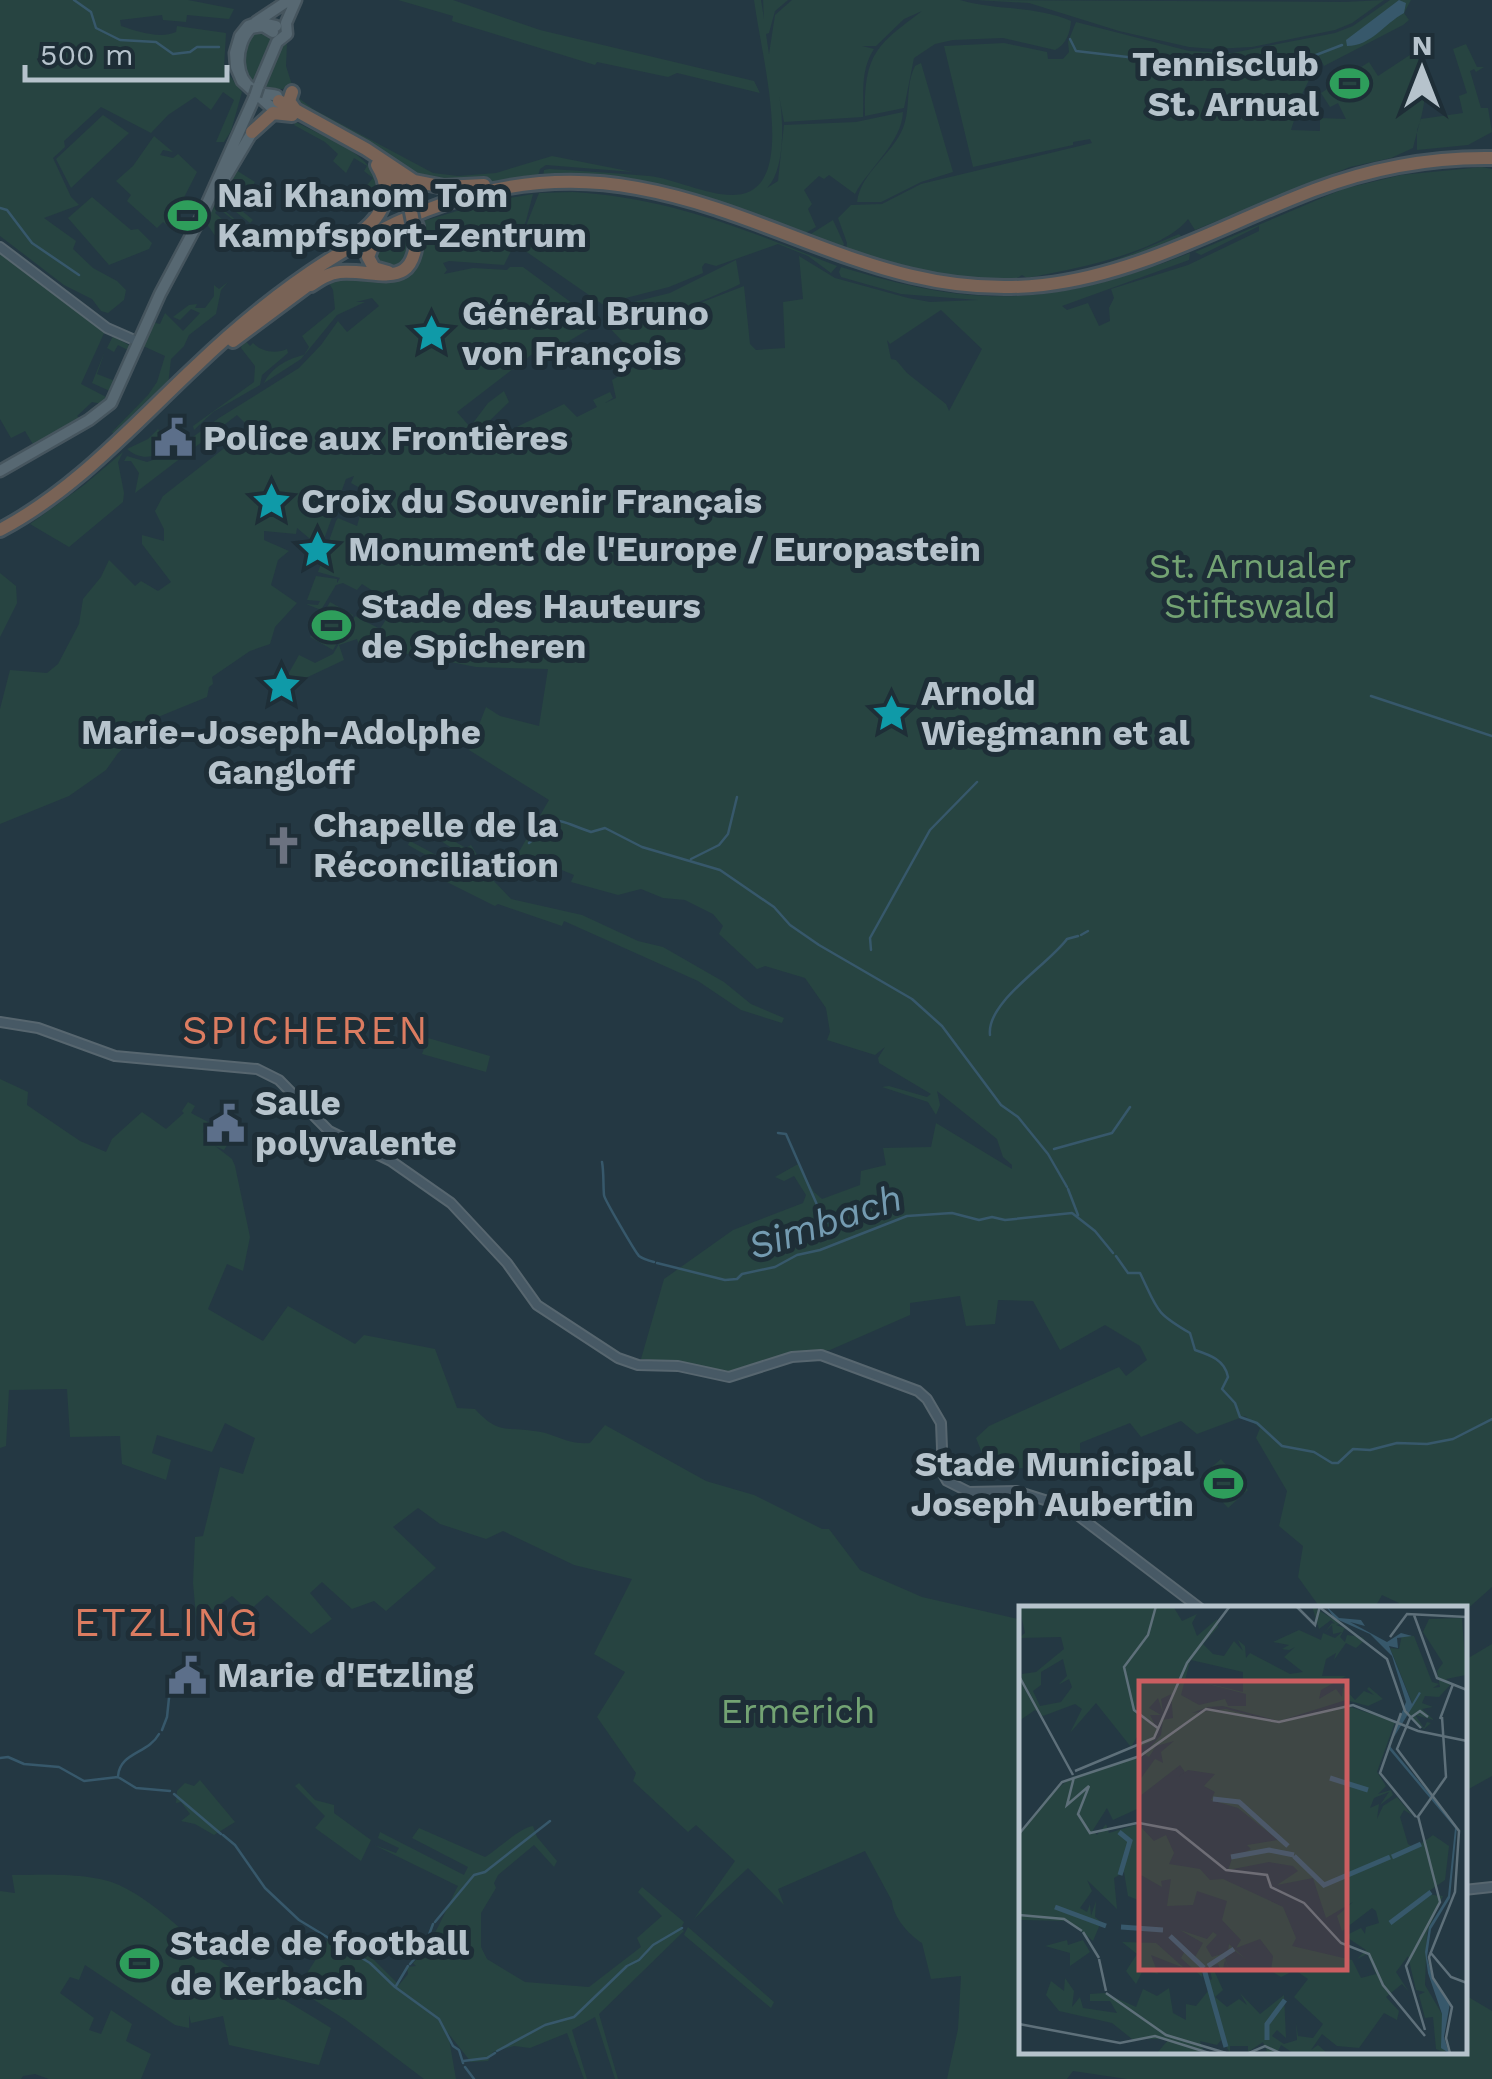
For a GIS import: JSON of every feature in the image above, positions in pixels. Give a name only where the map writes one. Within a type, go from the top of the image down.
[{"type":"highway","points":[[292,92],[288,96],[290,104],[306,118],[388,170],[403,189],[414,216],[413,244],[406,262],[396,270],[382,272],[370,263],[369,252],[372,244],[392,229]]},
{"type":"highway","points":[[267,99],[429,186],[598,183],[667,194],[741,217],[876,269],[955,286],[1055,284],[1180,250]]},
{"type":"highway","points":[[246,132],[273,114],[284,112],[306,118]]},
{"type":"highway","points":[[274,299],[293,278],[354,238],[378,217],[386,195],[379,167],[356,147]]},
{"type":"highway","points":[[311,285],[336,272],[382,276],[399,272],[414,254],[414,216],[405,187],[382,160]]},
{"type":"highway","points":[[15,524],[92,472],[278,302],[342,257],[392,229],[480,198],[532,189],[632,192],[683,203],[875,274],[954,291],[1007,293],[1072,286],[1130,271],[1358,181],[1425,166],[1492,160]]},
{"type":"highway","points":[[354,238],[472,194],[532,184]]},
{"type":"highway","points":[[15,524],[72,482],[274,299],[340,252],[414,216]]},
{"type":"highway","points":[[233,341],[311,285],[342,257]]},
{"type":"main road","points":[[267,99],[242,81],[235,62],[240,36],[292,0]]},
{"type":"main road","points":[[207,206],[267,99],[268,65],[292,0]]},
{"type":"main road","points":[[255,23],[278,31]]},
{"type":"main road","points":[[267,99],[244,78],[238,53],[242,39],[252,28],[263,26],[278,31]]},
{"type":"main road","points":[[2,470],[82,424],[111,402],[207,206],[267,99]]},
{"type":"main road","points":[[0,247],[107,328],[139,342]]},
{"type":"main road","points":[[0,1022],[24,1024],[128,1058],[257,1068],[279,1080],[329,1131],[391,1162],[451,1203],[507,1263],[536,1305],[618,1358],[728,1377],[797,1356],[821,1356],[900,1383],[925,1396],[942,1426],[945,1480],[966,1491],[1012,1491],[1067,1506],[1197,1606]]},
{"type":"main road","points":[[1467,1890],[1492,1887]]},
{"type":"green space","points":[[0,0],[188,0],[234,9],[229,19],[187,15],[186,22],[163,20],[162,15],[120,20],[121,26],[156,35],[176,32],[177,26],[226,33],[224,68],[242,92],[224,142],[216,142],[234,100],[223,92],[211,110],[195,97],[168,115],[151,133],[101,107],[64,141],[65,147],[53,158],[71,197],[79,205],[44,218],[76,241],[73,249],[93,268],[126,290],[124,300],[108,313],[0,236]]},
{"type":"green space","points":[[398,0],[453,0],[540,30],[754,81],[760,93],[677,73],[668,77],[597,62],[595,65],[452,21],[453,16]]},
{"type":"green space","points":[[754,0],[761,0],[764,19],[763,0],[788,0],[775,11],[766,34],[769,54],[775,15],[792,0],[960,0],[1071,21],[1067,38],[1055,50],[1003,38],[935,44],[914,58],[904,108],[865,116],[867,78],[876,53],[922,11],[904,19],[876,46],[862,46],[874,49],[865,74],[863,117],[784,122],[779,95],[780,158],[767,188],[778,181],[784,125],[856,122],[903,112],[897,134],[855,194],[829,175],[824,179],[819,176],[804,190],[812,204],[808,209],[816,227],[802,235],[806,237],[833,220],[844,244],[841,253],[731,208],[543,178],[544,170],[549,169],[649,176],[722,194],[739,195],[753,189],[765,176],[772,137],[770,98]]},
{"type":"green space","points":[[976,0],[1384,0],[1335,30],[1252,47],[1214,49],[1119,31],[1029,3]]},
{"type":"green space","points":[[1390,0],[1411,0],[1404,13],[1409,20],[1403,25],[1324,66],[1319,56],[1302,62],[1312,74],[1291,130],[1320,131],[1320,118],[1346,119],[1338,103],[1330,107],[1321,93],[1369,62],[1378,76],[1416,51],[1424,101],[1413,148],[1391,158],[1350,167],[1195,230],[1188,219],[1158,241],[1114,258],[1027,278],[1022,275],[1013,281],[1077,272],[1119,259],[1179,234],[1184,240],[1135,259],[1063,279],[975,284],[845,255],[847,243],[838,218],[851,205],[882,204],[921,184],[1092,143],[1090,139],[1073,142],[973,167],[944,46],[1004,43],[1047,52],[1048,59],[1063,59],[1069,52],[1068,42],[1076,22],[1189,51],[1232,53],[1335,33],[1353,26]]},
{"type":"green space","points":[[254,28],[268,31],[272,41],[253,83],[240,55]]},
{"type":"green space","points":[[281,43],[287,43],[286,66],[293,88],[260,91]]},
{"type":"green space","points":[[1466,44],[1477,67],[1484,67],[1470,71],[1481,108],[1488,108],[1492,132],[1468,145],[1417,150],[1421,119],[1463,113],[1459,96],[1467,93],[1453,49]]},
{"type":"green space","points":[[921,63],[953,172],[921,182],[881,202],[857,202],[864,182],[903,128],[912,74]]},
{"type":"green space","points":[[296,96],[313,109],[433,173],[496,173],[552,156],[633,172],[546,165],[537,179],[429,184],[298,110],[290,97]]},
{"type":"green space","points":[[103,115],[129,133],[71,188],[56,159]]},
{"type":"green space","points":[[296,122],[365,162],[374,174],[378,188],[377,205],[362,191],[373,178],[364,171],[367,166],[354,158],[346,173],[333,161],[338,154],[294,125]]},
{"type":"green space","points":[[154,136],[173,152],[163,150],[160,155],[173,158],[178,154],[197,172],[169,227],[163,222],[157,228],[127,201],[131,195],[116,181],[133,166]]},
{"type":"green space","name":"St. Arnualer Stiftswald","points":[[1492,169],[1492,1587],[1467,1609],[1467,1606],[1397,1606],[1399,1603],[1382,1595],[1376,1606],[1319,1606],[1298,1577],[1303,1546],[1279,1526],[1287,1491],[1256,1438],[1260,1428],[1245,1416],[1197,1434],[1181,1421],[1141,1437],[1130,1423],[1080,1443],[1081,1473],[1066,1481],[1033,1468],[988,1468],[976,1438],[989,1426],[1119,1367],[1126,1376],[1147,1360],[1140,1346],[1105,1325],[1060,1350],[1033,1301],[998,1300],[995,1324],[966,1326],[960,1296],[910,1303],[910,1315],[830,1350],[793,1353],[738,1372],[641,1359],[664,1279],[733,1230],[803,1203],[806,1195],[794,1176],[784,1181],[775,1177],[798,1164],[822,1199],[860,1185],[861,1171],[886,1165],[883,1148],[931,1147],[936,1123],[1012,1169],[1012,1165],[1003,1157],[997,1139],[937,1091],[940,1105],[936,1115],[928,1102],[882,1087],[927,1097],[931,1094],[879,1063],[885,1047],[875,1055],[827,1040],[830,1032],[826,1008],[805,978],[765,966],[757,969],[719,934],[723,926],[713,914],[685,900],[663,898],[641,889],[618,895],[571,882],[574,875],[540,861],[516,857],[549,800],[469,750],[486,707],[500,716],[539,726],[548,669],[476,667],[377,648],[362,654],[357,639],[339,645],[344,660],[278,691],[278,684],[299,655],[315,663],[333,654],[355,616],[380,629],[395,605],[362,584],[357,590],[343,583],[336,585],[321,610],[306,604],[318,605],[320,601],[307,600],[316,576],[337,579],[337,583],[340,578],[318,572],[338,518],[357,526],[367,492],[351,483],[354,476],[346,479],[323,542],[315,543],[297,528],[296,534],[264,531],[264,540],[289,551],[278,560],[271,585],[297,603],[275,627],[270,644],[250,651],[212,677],[207,697],[158,717],[118,753],[106,770],[69,796],[0,824],[0,709],[10,670],[47,673],[58,664],[79,624],[83,599],[109,560],[135,586],[141,581],[158,591],[171,582],[142,544],[142,535],[164,541],[164,529],[155,511],[163,496],[250,428],[237,415],[135,493],[139,473],[131,461],[124,461],[127,456],[147,462],[168,455],[299,368],[338,321],[347,332],[379,306],[372,298],[356,302],[365,302],[337,315],[301,359],[264,383],[277,367],[304,355],[309,347],[302,336],[335,309],[333,290],[326,278],[400,275],[420,222],[491,201],[533,194],[526,221],[504,265],[449,261],[443,263],[447,270],[444,274],[473,268],[523,267],[599,323],[539,359],[535,353],[531,355],[457,412],[470,427],[488,403],[504,391],[509,402],[476,434],[484,443],[564,404],[577,417],[597,407],[593,400],[610,392],[613,398],[605,403],[616,398],[612,380],[634,367],[620,345],[623,342],[603,321],[609,318],[605,309],[670,293],[736,260],[740,284],[654,318],[611,322],[617,330],[677,312],[744,286],[750,344],[756,350],[785,348],[783,302],[803,299],[799,256],[835,278],[930,302],[978,300],[901,294],[841,277],[839,272],[841,267],[935,290],[1017,296],[1097,284],[1190,253],[1189,260],[1062,306],[1067,310],[1088,303],[1099,326],[1110,321],[1109,308],[1114,298],[1111,289],[1188,265],[1259,231],[1259,226],[1201,255],[1195,252],[1343,189],[1401,175]],"holes":[[[941,310],[982,349],[949,411],[946,404],[891,359],[887,340],[890,344]]]},
{"type":"green space","points":[[236,170],[255,182],[244,199],[244,208],[224,196],[253,220],[250,223],[222,201],[219,206],[244,227],[239,233],[241,226],[218,208],[215,213],[230,226],[216,237],[204,220],[222,192],[229,194],[224,190]]},
{"type":"green space","points":[[573,192],[676,209],[740,228],[837,266],[831,273],[808,256],[778,244],[716,266],[705,263],[703,273],[669,287],[602,304],[518,246],[539,193]]},
{"type":"green space","points":[[92,197],[131,230],[138,229],[152,243],[149,249],[109,265],[68,218]]},
{"type":"green space","points":[[411,225],[407,256],[398,265],[380,269],[371,252],[379,241]]},
{"type":"green space","points":[[0,250],[105,331],[81,384],[110,399],[107,405],[92,402],[77,416],[80,418],[96,405],[98,411],[27,454],[68,429],[34,446],[25,431],[11,438],[0,419]]},
{"type":"green space","points":[[228,282],[221,290],[216,314],[189,335],[171,359],[168,385],[115,436],[112,432],[157,382],[165,356],[141,345],[151,322],[160,324],[165,313],[183,331],[200,313],[191,309],[180,320],[173,317],[189,305],[205,308],[214,296],[214,285],[219,289]]},
{"type":"green space","points":[[113,336],[132,347],[111,396],[112,392],[92,383],[105,351],[97,374],[115,381],[128,350],[118,345],[114,352],[107,348]]},
{"type":"green space","points":[[243,338],[250,346],[253,343],[274,352],[287,349],[288,353],[262,375],[260,385],[213,412],[194,430],[193,426],[254,382],[255,366],[241,348]]},
{"type":"green space","points":[[158,429],[161,433],[153,443],[162,436],[170,443],[180,430],[187,436],[150,456],[127,449],[148,439]]},
{"type":"green space","points":[[123,452],[118,462],[123,502],[69,547],[30,524],[84,485]]},
{"type":"green space","points":[[0,573],[16,586],[17,603],[0,637]]},
{"type":"green space","name":"Stade des Hauteurs de Spicheren","points":[[330,602],[353,615],[333,650],[310,637]]},
{"type":"green space","points":[[427,826],[466,848],[471,845],[493,880],[511,899],[582,915],[638,941],[663,947],[724,982],[751,1004],[784,1018],[782,1023],[741,1010],[698,981],[564,921],[562,926],[495,906],[445,881],[451,869],[408,845],[410,841],[453,864],[459,853],[423,829]]},
{"type":"green space","points":[[428,1038],[490,1056],[486,1072],[422,1054]]},
{"type":"green space","name":"Ermerich","points":[[0,1079],[28,1092],[27,1105],[80,1141],[106,1152],[112,1139],[142,1112],[166,1129],[184,1113],[188,1102],[195,1106],[191,1113],[208,1122],[202,1133],[209,1124],[231,1139],[224,1150],[215,1146],[235,1166],[250,1237],[243,1271],[227,1264],[208,1309],[263,1341],[288,1306],[355,1344],[364,1335],[435,1349],[457,1408],[475,1409],[502,1428],[542,1432],[581,1443],[590,1443],[605,1425],[706,1481],[754,1495],[829,1529],[860,1570],[922,1597],[1019,1619],[1019,2054],[1467,2054],[1467,1996],[1492,2011],[1492,2079],[1127,2079],[1073,2071],[1067,2079],[947,2079],[958,2029],[961,1976],[931,1979],[922,1943],[899,1919],[865,1851],[778,1889],[784,1905],[748,1868],[694,1919],[735,1861],[696,1825],[688,1832],[633,1781],[636,1773],[597,1717],[625,1672],[594,1654],[632,1579],[574,1565],[503,1531],[486,1539],[440,1524],[418,1508],[393,1527],[436,1568],[386,1611],[374,1601],[352,1609],[322,1582],[310,1593],[332,1619],[311,1634],[267,1595],[249,1611],[232,1596],[196,1616],[195,1537],[203,1536],[220,1467],[243,1474],[255,1438],[225,1423],[212,1452],[157,1435],[152,1453],[171,1460],[166,1480],[122,1464],[120,1436],[70,1437],[67,1389],[9,1390],[6,1446],[0,1448]]},
{"type":"green space","name":"Stade Municipal Joseph Aubertin","points":[[1221,1459],[1248,1490],[1228,1508],[1200,1477]]},
{"type":"green space","points":[[1492,1644],[1492,1776],[1467,1790],[1467,1659]]},
{"type":"green space","points":[[200,1780],[235,1822],[214,1835],[181,1821],[190,1814],[181,1802],[176,1803],[177,1791],[185,1783],[194,1786]]},
{"type":"green space","points":[[299,1783],[315,1800],[334,1805],[334,1813],[371,1840],[361,1861],[315,1828],[325,1816],[295,1786]]},
{"type":"green space","points":[[533,1826],[557,1861],[554,1867],[534,1845],[498,1875],[496,1888],[481,1913],[481,1947],[487,1959],[525,1982],[589,1987],[641,1947],[637,1938],[662,1916],[638,1892],[642,1887],[684,1922],[684,1931],[599,2014],[618,2079],[595,2017],[572,2030],[587,2079],[567,2033],[530,2048],[514,2046],[493,2052],[488,2061],[471,2062],[448,2033],[456,2079],[424,2079],[346,2020],[297,1989],[330,1937],[369,1955],[399,1985],[408,1974],[407,1967],[416,1966],[413,1963],[438,1927],[458,1886],[374,1845],[396,1853],[399,1848],[378,1838],[380,1832],[464,1875],[468,1867],[412,1838],[419,1828],[485,1857]]},
{"type":"green space","points":[[12,1875],[95,1878],[135,1893],[243,1976],[331,2028],[319,2065],[229,2045],[223,2016],[191,2023],[189,2015],[189,2028],[175,2025],[85,1965],[79,1980],[70,1977],[60,1993],[94,2018],[89,2030],[101,2034],[111,2010],[132,2024],[126,2041],[151,2054],[141,2079],[49,2079],[35,2074],[0,2079],[0,1891],[15,1893]]},
{"type":"green space","points":[[688,1927],[774,2002],[771,2008],[684,1935]]},
{"type":"water","points":[[1399,0],[1406,3],[1404,13],[1370,38],[1347,46],[1346,40]]},
{"type":"waterway","points":[[74,0],[91,12],[96,28],[120,40],[156,42],[173,54],[197,47],[219,47]]},
{"type":"waterway","points":[[1070,39],[1076,51],[1136,58]]},
{"type":"waterway","points":[[1140,59],[1169,72],[1254,73],[1290,65],[1342,45]]},
{"type":"waterway","points":[[0,208],[7,210],[32,243],[79,275]]},
{"type":"waterway","points":[[1371,696],[1492,736]]},
{"type":"waterway","points":[[871,950],[870,938],[930,830],[977,782]]},
{"type":"waterway","points":[[691,859],[719,845],[728,834],[737,797]]},
{"type":"waterway","points":[[529,843],[553,823],[562,821],[591,832],[605,828],[642,847],[720,870],[774,907],[790,925],[819,945],[912,999],[942,1026],[1001,1105],[1018,1117],[1048,1154],[1067,1187]]},
{"type":"waterway","points":[[1081,935],[1088,931]]},
{"type":"waterway","points":[[990,1035],[991,1022],[1008,997],[1067,939],[1078,936]]},
{"type":"waterway","points":[[1054,1149],[1112,1133],[1130,1107]]},
{"type":"waterway","points":[[778,1133],[786,1134],[825,1223],[834,1220]]},
{"type":"waterway","name":"Simbach","points":[[602,1162],[604,1195],[609,1206],[639,1256],[654,1262]]},
{"type":"waterway","points":[[1068,1189],[1078,1215]]},
{"type":"waterway","name":"Simbach","points":[[657,1263],[725,1280],[737,1279],[907,1216],[952,1213],[979,1220],[1072,1213],[1095,1231],[1113,1253]]},
{"type":"waterway","name":"Simbach","points":[[1116,1256],[1128,1273],[1140,1273],[1158,1309],[1190,1333],[1195,1350],[1224,1366],[1228,1377],[1222,1389],[1235,1403],[1240,1417],[1257,1423],[1282,1446],[1314,1452],[1338,1463],[1353,1449],[1453,1439],[1492,1419]]},
{"type":"waterway","points":[[162,1730],[171,1679]]},
{"type":"waterway","points":[[118,1776],[124,1762],[159,1734]]},
{"type":"waterway","points":[[0,1758],[59,1767],[84,1781],[118,1777],[136,1788],[170,1791]]},
{"type":"waterway","points":[[174,1794],[221,1834]]},
{"type":"waterway","points":[[435,1922],[474,1875],[485,1872],[550,1821]]},
{"type":"waterway","points":[[223,1835],[235,1845],[265,1888],[299,1920],[370,1963],[439,2019],[463,2063]]},
{"type":"waterway","points":[[410,1964],[424,1948],[433,1924]]},
{"type":"waterway","points":[[497,2051],[545,2025],[574,2017],[627,1966],[682,1928]]},
{"type":"waterway","points":[[396,1986],[408,1966]]},
{"type":"waterway","points":[[463,2061],[495,2053]]},
{"type":"waterway","points":[[465,2067],[474,2079]]},
{"type":"place","name":"Tennisclub St. Arnual","points":[[1349,84]]},
{"type":"place","name":"Nai Khanom Tom Kampfsport-Zentrum","points":[[187,215]]},
{"type":"place","name":"Général Bruno von François","points":[[432,333]]},
{"type":"place","name":"Police aux Frontières","points":[[173,438]]},
{"type":"place","name":"Croix du Souvenir Français","points":[[271,501]]},
{"type":"place","name":"Monument de l'Europe / Europastein","points":[[318,549]]},
{"type":"place","name":"Stade des Hauteurs de Spicheren","points":[[331,626]]},
{"type":"place","name":"Marie-Joseph-Adolphe Gangloff","points":[[281,685]]},
{"type":"place","name":"Arnold Wiegmann et al","points":[[891,713]]},
{"type":"place","name":"Chapelle de la Réconciliation","points":[[283,845]]},
{"type":"place","name":"Salle polyvalente","points":[[225,1123]]},
{"type":"place","name":"Stade Municipal Joseph Aubertin","points":[[1224,1484]]},
{"type":"place","name":"Marie d'Etzling","points":[[187,1675]]},
{"type":"place","name":"Stade de football de Kerbach","points":[[140,1963]]},
{"type":"district","name":"SPICHEREN","points":[[306,1030]]},
{"type":"district","name":"ETZLING","points":[[167,1622]]}]
